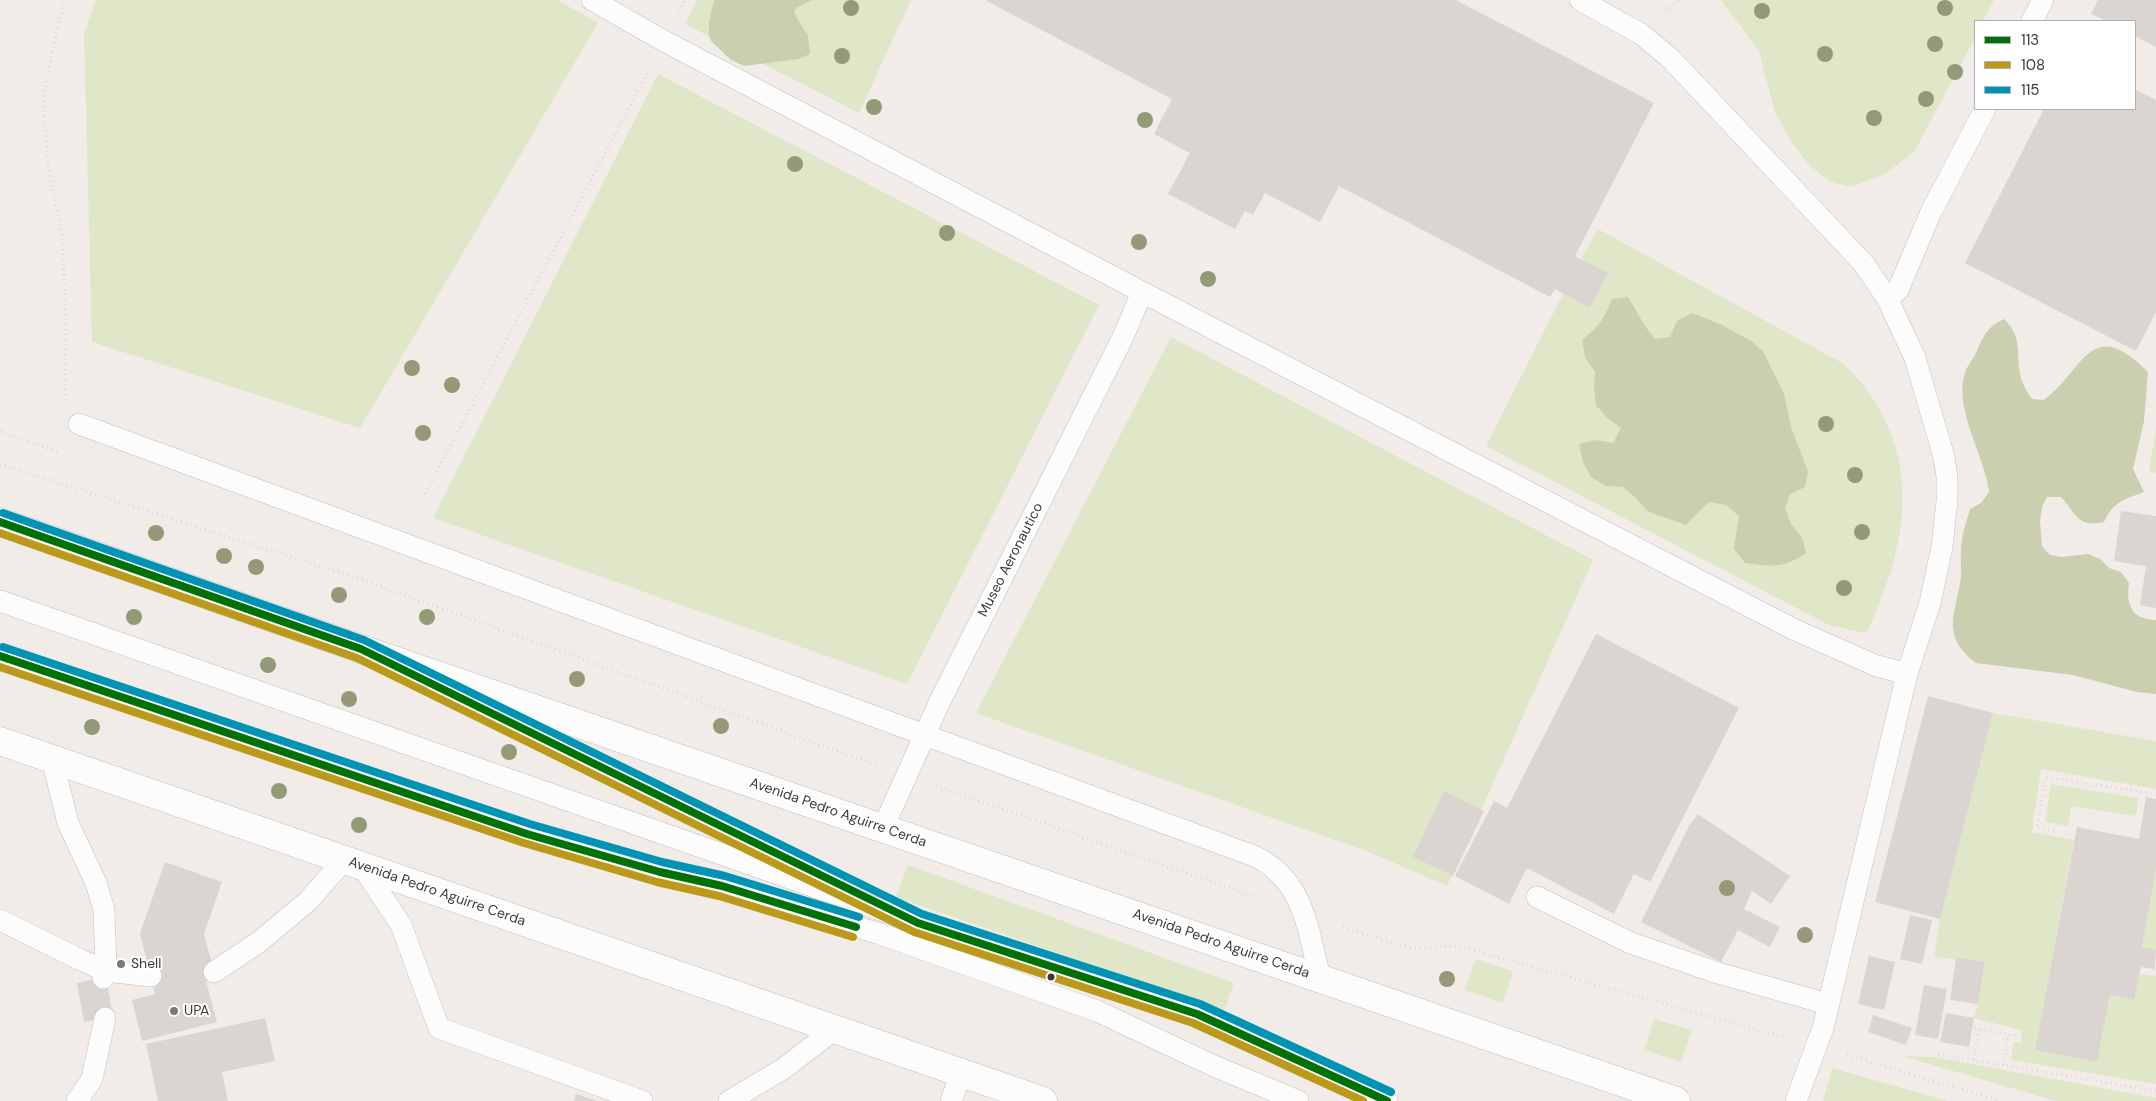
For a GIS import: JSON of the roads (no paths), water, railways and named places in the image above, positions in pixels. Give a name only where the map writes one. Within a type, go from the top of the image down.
[{"type":"main road","name":"Avenida Pedro Aguirre Cerda","points":[[0,522],[361,649],[1676,1101]]},
{"type":"main road","name":"Avenida Pedro Aguirre Cerda","points":[[0,741],[1043,1101]]},
{"type":"lane","points":[[592,0],[664,41],[1142,292],[1795,630],[1877,666],[1907,674]]},
{"type":"lane","points":[[1580,0],[1641,34],[1671,59],[1864,264],[1887,298],[1915,358],[1938,431],[1947,477],[1947,501],[1942,547],[1930,603],[1907,674],[1817,1047],[1796,1101]]},
{"type":"lane","points":[[2033,20],[2043,0]]},
{"type":"lane","points":[[1887,298],[1898,290],[1931,212],[1985,110]]},
{"type":"lane","name":"Museo Aeronautico","points":[[882,828],[924,734],[971,637],[1123,338],[1142,292]]},
{"type":"lane","points":[[79,424],[1268,862],[1285,876],[1303,909],[1320,978]]},
{"type":"lane","points":[[0,601],[918,923],[1197,1014],[1386,1101]]},
{"type":"lane","points":[[361,649],[918,923]]},
{"type":"lane","points":[[0,656],[527,834],[660,872],[722,886],[880,934],[1097,1012],[1214,1066],[1298,1101]]},
{"type":"lane","points":[[52,758],[68,823],[96,882],[104,910],[105,974]]},
{"type":"lane","points":[[214,972],[259,942],[353,863],[402,925],[439,1028],[642,1101]]},
{"type":"lane","points":[[1537,898],[1631,944],[1718,973],[1828,1004]]},
{"type":"lane","points":[[0,920],[105,974],[151,976]]},
{"type":"lane","points":[[77,1101],[92,1079],[105,1018]]},
{"type":"lane","points":[[729,1101],[783,1069],[835,1029]]},
{"type":"lane","points":[[951,1101],[961,1073]]},
{"type":"place","name":"Shell","points":[[121,964]]},
{"type":"place","name":"UPA","points":[[174,1011]]}]
